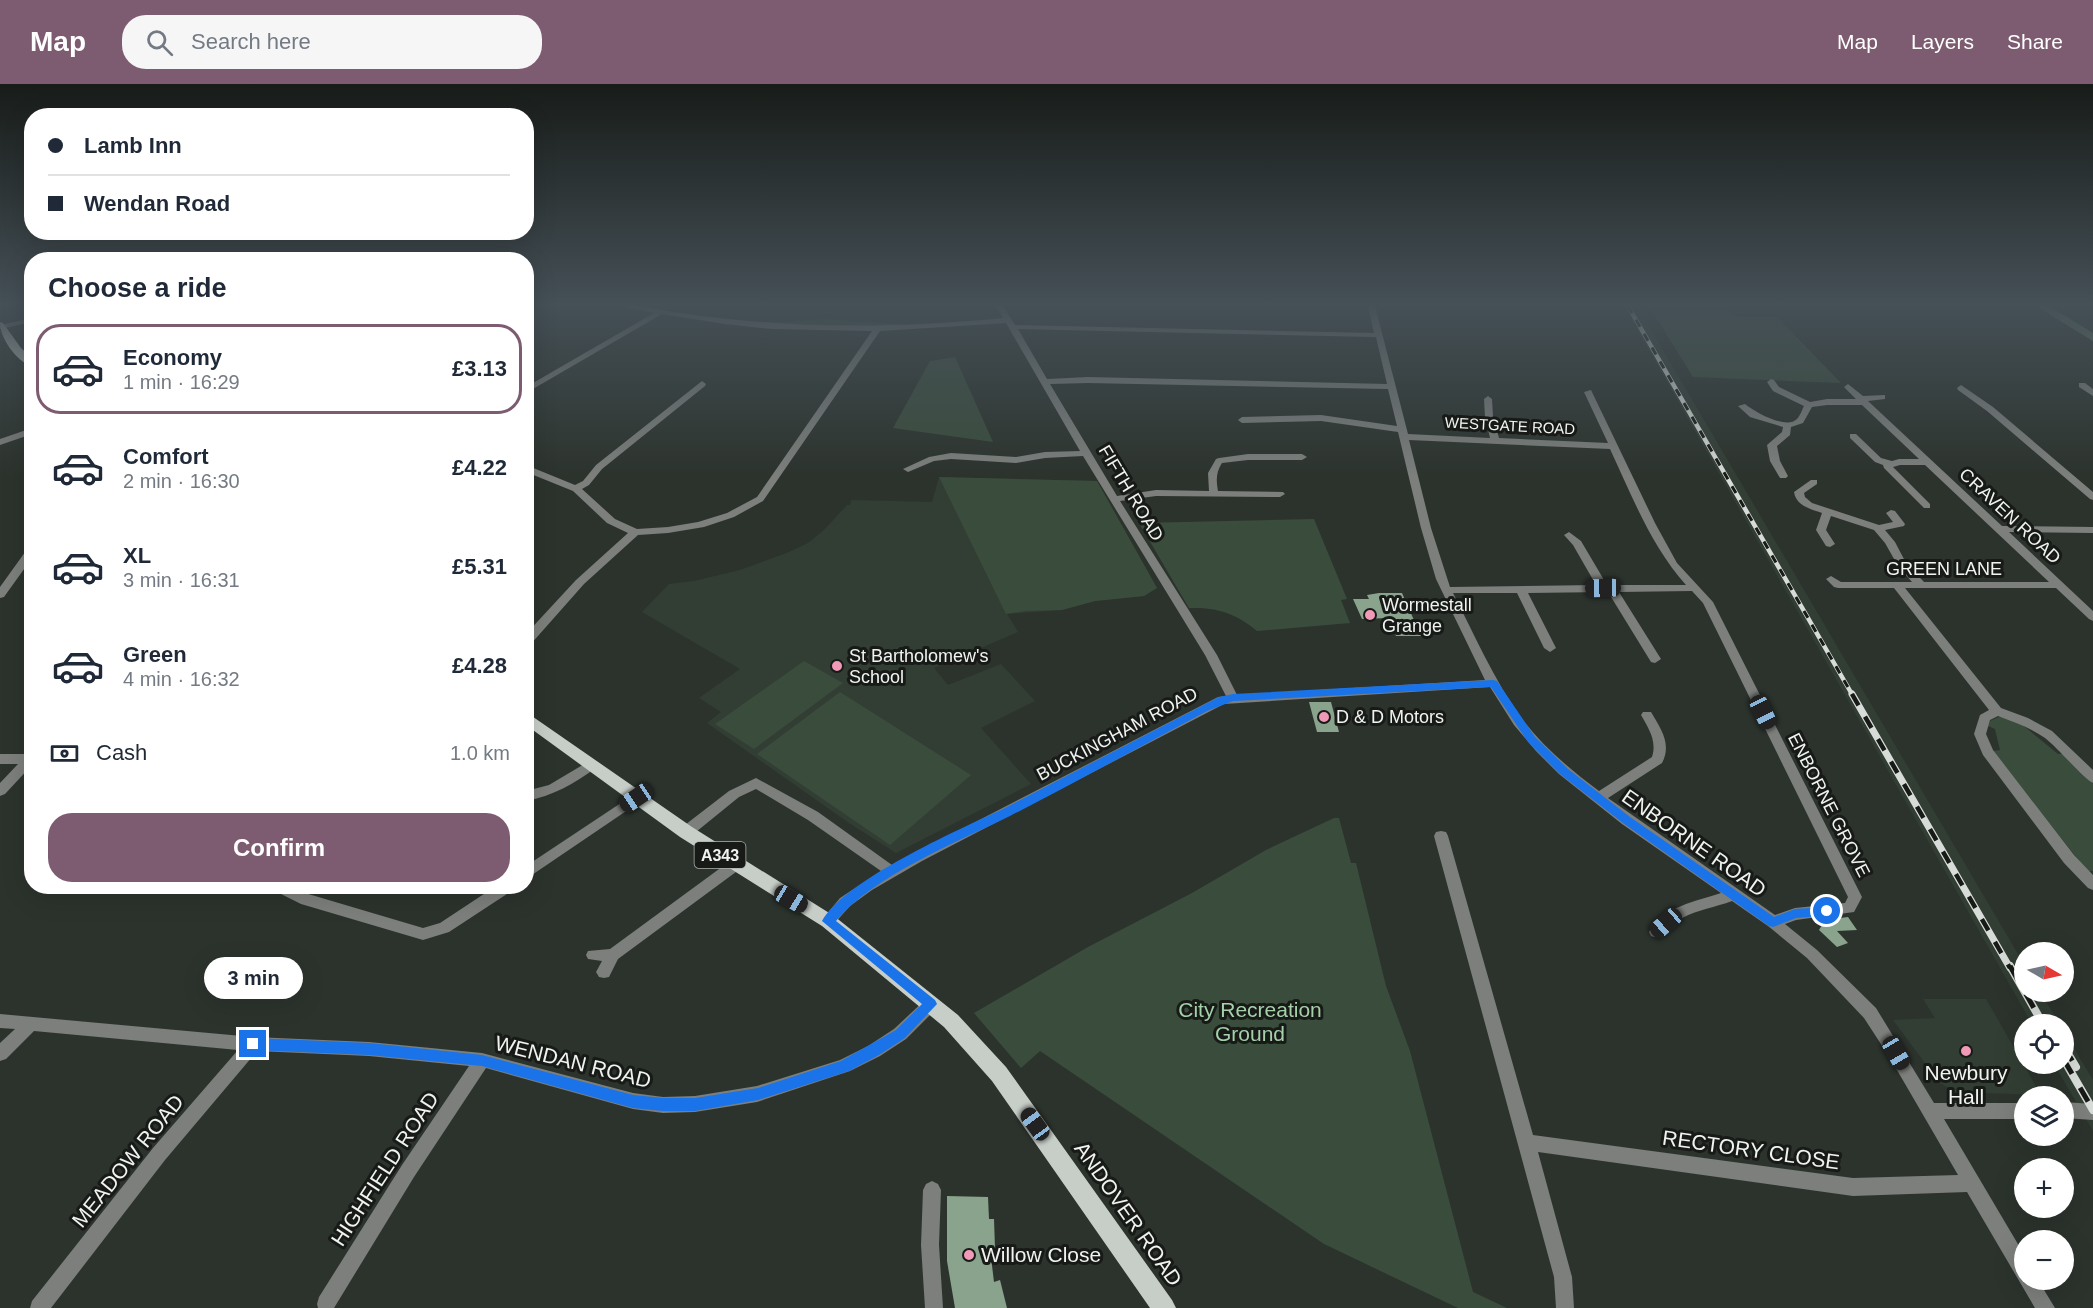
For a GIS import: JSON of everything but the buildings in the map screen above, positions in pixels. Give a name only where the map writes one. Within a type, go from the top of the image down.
[{"type":"main road","name":"ANDOVER ROAD","points":[[534,723],[686,832],[735,865],[828,921],[931,1004],[969,1039],[999,1074],[1164,1308]]},
{"type":"street","points":[[534,387],[575,363]]},
{"type":"street","points":[[534,471],[576,489],[624,529],[635,532],[698,527],[739,513],[760,499],[854,363]]},
{"type":"street","name":"FIFTH ROAD","points":[[1032,363],[1211,656],[1233,698]]},
{"type":"street","name":"ENBORNE ROAD","points":[[1386,363],[1426,528],[1446,590],[1493,683],[1531,739],[1564,771],[1598,798],[1773,922],[1832,973],[1870,1013],[2014,1255]]},
{"type":"street","points":[[1043,382],[1088,380],[1392,387]]},
{"type":"street","points":[[576,489],[586,483],[599,467],[702,384]]},
{"type":"street","points":[[1762,390],[1774,385],[1809,405],[1882,397]]},
{"type":"street","points":[[2082,385],[2093,393]]},
{"type":"street","name":"CRAVEN ROAD","points":[[1848,387],[2093,617]]},
{"type":"street","points":[[1962,388],[2093,497]]},
{"type":"street","points":[[1588,392],[1650,523],[1673,564],[1693,588]]},
{"type":"street","points":[[1488,399],[1489,417],[1495,441]]},
{"type":"street","points":[[1742,406],[1753,415],[1787,426],[1800,421],[1809,405]]},
{"type":"street","name":"WESTGATE ROAD","points":[[1242,420],[1321,418],[1403,433],[1495,441],[1614,446]]},
{"type":"street","points":[[1783,476],[1775,461],[1772,445],[1787,433],[1787,426]]},
{"type":"street","points":[[0,442],[24,434]]},
{"type":"street","points":[[1854,436],[1873,460],[1890,464],[1927,462]]},
{"type":"street","points":[[1888,439],[1904,440]]},
{"type":"street","points":[[908,469],[918,461],[951,456],[1016,460],[1045,455],[1087,453]]},
{"type":"street","points":[[1214,493],[1211,482],[1212,469],[1219,461],[1248,457],[1302,457]]},
{"type":"street","points":[[1890,464],[1887,466],[1927,506]]},
{"type":"street","points":[[1815,482],[1799,492],[1800,498],[1809,505],[1878,528],[1900,524],[1890,513]]},
{"type":"street","points":[[1114,499],[1156,493],[1280,494]]},
{"type":"street","points":[[1827,512],[1821,530],[1830,544]]},
{"type":"street","points":[[1878,528],[1890,542],[1902,564],[1922,586]]},
{"type":"street","points":[[2000,529],[2093,530]]},
{"type":"street","points":[[534,633],[580,582],[635,532]]},
{"type":"street","points":[[1569,535],[1577,543],[1655,659]]},
{"type":"street","points":[[0,595],[24,561]]},
{"type":"street","name":"GREEN LANE","points":[[1831,579],[1838,585],[2058,585]]},
{"type":"street","points":[[1898,586],[1997,711],[2024,721],[2048,734],[2093,778]]},
{"type":"street","points":[[1446,590],[1693,588]]},
{"type":"street","name":"ENBORNE GROVE","points":[[1693,588],[1708,602],[1855,897],[1849,908],[1795,914],[1773,922]]},
{"type":"street","points":[[1521,589],[1550,648]]},
{"type":"street","name":"BUCKINGHAM ROAD","points":[[828,921],[845,902],[892,872],[1222,700],[1493,683]]},
{"type":"street","points":[[1997,711],[1984,718],[1980,734],[1987,752],[2069,859],[2093,884]]},
{"type":"street","name":"ENBORNE ROAD","points":[[1598,798],[1658,760],[1661,751],[1660,739],[1647,715]]},
{"type":"street","points":[[1639,728],[1654,728]]},
{"type":"street","points":[[0,759],[24,758]]},
{"type":"street","points":[[0,791],[24,765]]},
{"type":"street","points":[[534,795],[545,794],[560,787],[591,765]]},
{"type":"street","points":[[686,832],[734,794],[756,783],[813,816],[892,872]]},
{"type":"street","points":[[534,868],[636,798]]},
{"type":"street","points":[[1441,836],[1563,1277],[1565,1308]]},
{"type":"street","points":[[604,972],[613,955],[735,865]]},
{"type":"street","points":[[293,894],[423,934],[444,928],[496,894]]},
{"type":"street","points":[[1656,932],[1676,914],[1734,895]]},
{"type":"street","points":[[593,955],[613,955]]},
{"type":"street","name":"WENDAN ROAD","points":[[0,1021],[253,1044],[369,1049],[482,1060],[633,1101],[663,1105],[695,1104],[758,1094],[844,1066],[874,1051],[900,1034],[931,1004]]},
{"type":"street","points":[[0,1054],[30,1025]]},
{"type":"street","name":"MEADOW ROAD","points":[[39,1308],[159,1154],[253,1044]]},
{"type":"street","name":"HIGHFIELD ROAD","points":[[326,1304],[408,1171],[482,1060]]},
{"type":"street","points":[[1930,1111],[2014,1112]]},
{"type":"street","points":[[2074,1111],[2093,1112]]},
{"type":"street","name":"RECTORY CLOSE","points":[[1527,1142],[1853,1187],[1971,1183]]},
{"type":"street","points":[[932,1190],[930,1245],[934,1308]]},
{"type":"street","points":[[2034,1290],[2046,1308]]},
{"type":"shaded area","points":[[1656,363],[1671,363],[2014,947],[2014,992]]},
{"type":"shaded area","name":"St Bartholomew's School","points":[[939,477],[1097,481],[1157,588],[1144,596],[1095,601],[1062,610],[1007,614],[1018,632],[934,668],[948,685],[1001,664],[1035,701],[981,728],[1031,784],[896,853],[849,823],[707,723],[721,712],[699,698],[740,669],[642,612],[669,584],[694,581],[740,570],[808,543],[824,530],[847,505],[850,505],[851,500],[932,502]]},
{"type":"shaded area","name":"Newbury Hall","points":[[1923,999],[1986,999],[2014,1048],[2014,1074],[2029,1074],[2036,1086],[2014,1086],[2014,1094],[1956,1092],[1940,1083],[1893,1020],[1935,1018]]},
{"type":"shaded area","points":[[2019,1002],[2046,1002],[2054,1014],[2026,1014]]},
{"type":"shaded area","points":[[2074,1049],[2093,1080],[2093,1131],[2074,1098],[2074,1086],[2067,1086],[2060,1074],[2074,1074]]},
{"type":"green space","points":[[929,363],[958,363],[993,442],[893,428]]},
{"type":"green space","points":[[1684,363],[1822,363],[1841,383],[1693,377]]},
{"type":"green space","points":[[939,477],[1097,481],[1157,588],[1144,596],[1095,601],[1062,610],[1006,614]]},
{"type":"green space","points":[[1314,519],[1347,599],[1341,600],[1350,623],[1257,631],[1225,612],[1189,608],[1139,523]]},
{"type":"green space","points":[[804,661],[843,683],[754,749],[715,724]]},
{"type":"green space","points":[[840,692],[971,775],[890,845],[757,754]]},
{"type":"green space","points":[[2001,716],[2019,722],[2058,754],[2068,754],[2093,784],[2093,871],[2087,871],[1993,751],[2000,750],[1995,729],[1988,726],[1990,721]]},
{"type":"green space","name":"City Recreation Ground","points":[[1334,818],[1339,818],[1351,863],[1356,863],[1386,986],[1410,1051],[1473,1292],[1507,1308],[1458,1308],[1324,1244],[1040,1051],[1021,1068],[974,1013],[1088,947],[1192,893],[1266,850]]},
{"type":"railway","points":[[1661,363],[1853,696]]},
{"type":"railway","points":[[1852,694],[2010,968]]},
{"type":"railway","points":[[2010,966],[2037,1014]]},
{"type":"railway","points":[[2072,1074],[2093,1110]]},
{"type":"place","name":"Wormestall Grange","points":[[1370,615]]},
{"type":"place","name":"St Bartholomew's School","points":[[837,666]]},
{"type":"place","name":"D & D Motors","points":[[1324,717]]},
{"type":"place","name":"Newbury Hall","points":[[1966,1051]]},
{"type":"place","name":"Willow Close","points":[[969,1255]]},
{"type":"route","points":[[253,1044],[369,1049],[482,1060],[633,1101],[663,1105],[695,1104],[758,1094],[844,1066],[874,1051],[900,1034],[931,1004],[828,921],[845,902],[867,886],[969,829],[1005,813],[1203,708],[1233,698],[1493,683],[1531,739],[1564,771],[1671,852],[1773,922],[1795,914],[1827,911]]}]
